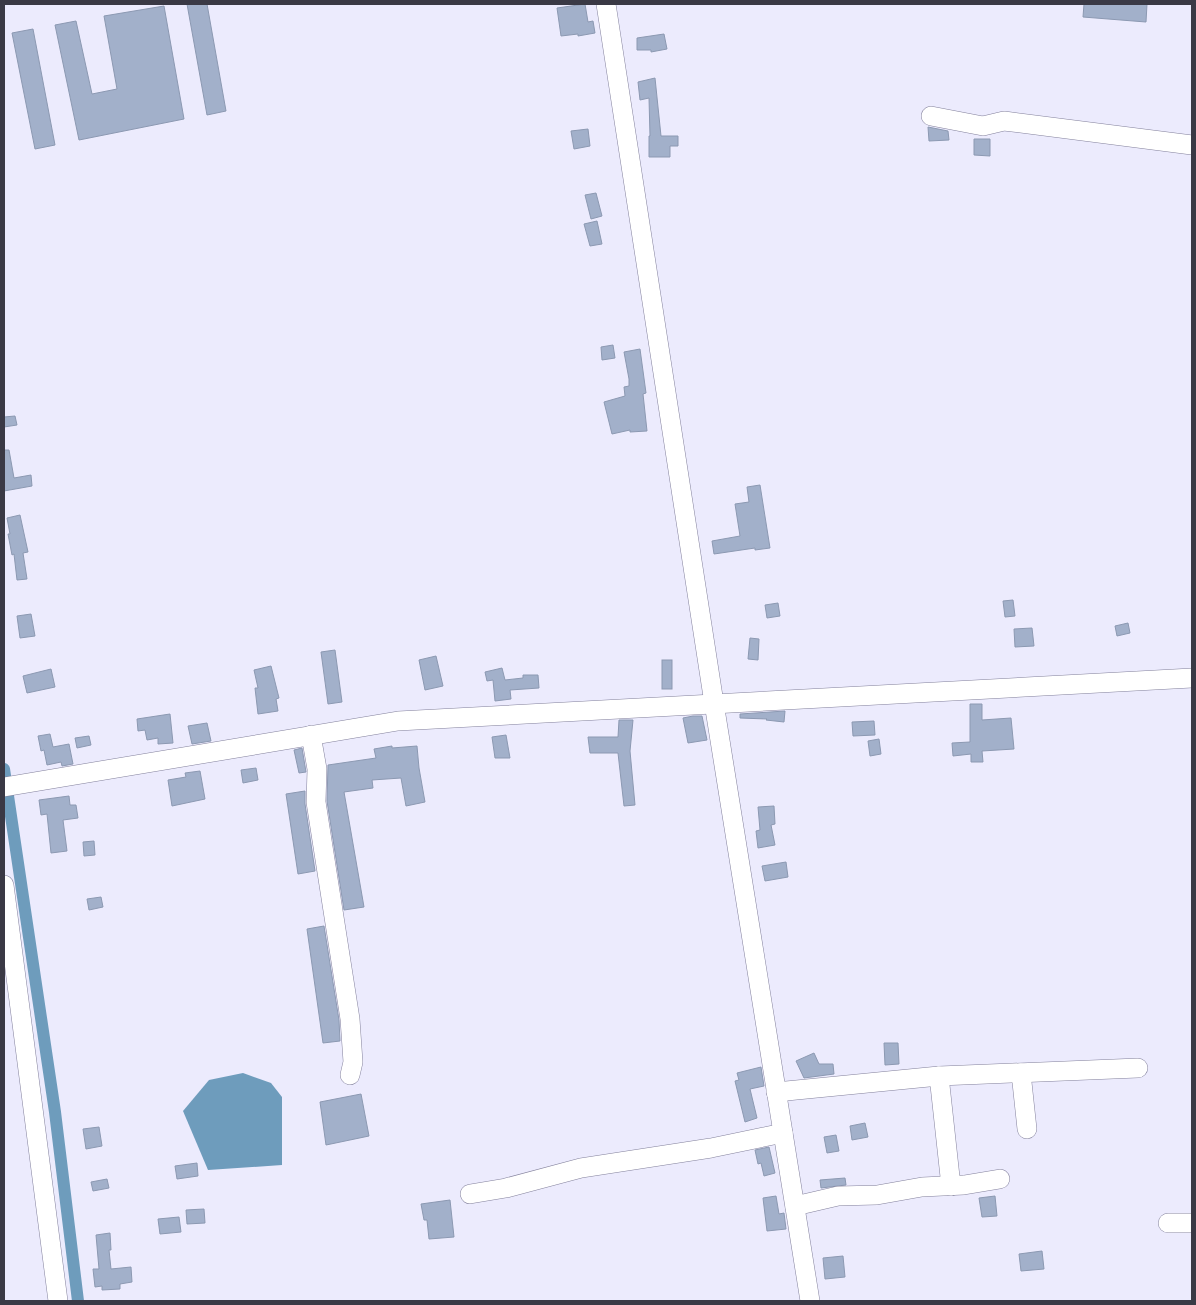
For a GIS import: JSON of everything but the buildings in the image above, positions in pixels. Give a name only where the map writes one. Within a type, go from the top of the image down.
[{"type":"street","points":[[606,4],[714,703],[810,1301]]},
{"type":"street","points":[[931,116],[984,126],[1004,121],[1192,145]]},
{"type":"street","points":[[4,787],[398,721],[1192,678]]},
{"type":"street","points":[[311,735],[317,768],[316,802],[350,1019],[353,1062],[350,1075]]},
{"type":"street","points":[[4,885],[58,1301]]},
{"type":"street","points":[[776,1092],[939,1076],[1138,1068]]},
{"type":"street","points":[[1021,1073],[1027,1129]]},
{"type":"street","points":[[939,1076],[951,1186]]},
{"type":"street","points":[[470,1194],[506,1188],[581,1168],[711,1148],[783,1133]]},
{"type":"street","points":[[795,1206],[838,1196],[877,1195],[922,1187],[951,1186],[1000,1180]]},
{"type":"street","points":[[1168,1223],[1192,1223]]},
{"type":"water","points":[[243,1073],[271,1083],[282,1097],[282,1165],[208,1170],[183,1111],[209,1080]]},
{"type":"waterway","points":[[4,769],[55,1112],[78,1301]]}]
